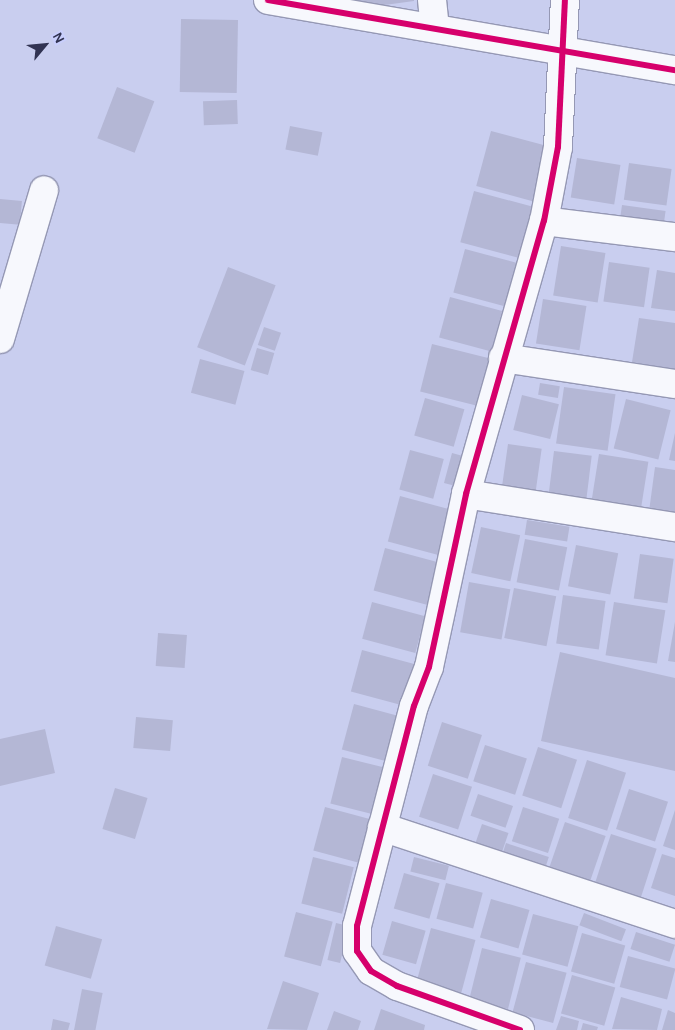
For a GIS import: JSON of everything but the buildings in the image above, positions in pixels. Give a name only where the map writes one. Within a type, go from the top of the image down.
[{"type":"street","points":[[268,0],[675,70]]},
{"type":"street","points":[[432,0],[435,28]]},
{"type":"street","points":[[520,1030],[397,986],[371,971],[359,959],[357,926],[414,706],[429,667],[466,494],[503,358],[544,220],[558,147],[565,0]]},
{"type":"street","points":[[0,339],[44,190]]},
{"type":"street","points":[[544,220],[675,237]]},
{"type":"street","points":[[503,358],[675,384]]},
{"type":"street","points":[[466,494],[675,527]]},
{"type":"street","points":[[382,827],[675,924]]},
{"type":"cycle path","points":[[268,0],[675,70]]},
{"type":"cycle path","points":[[520,1030],[397,986],[371,971],[357,951],[357,926],[414,706],[429,667],[466,494],[544,221],[558,147],[565,0]]}]
